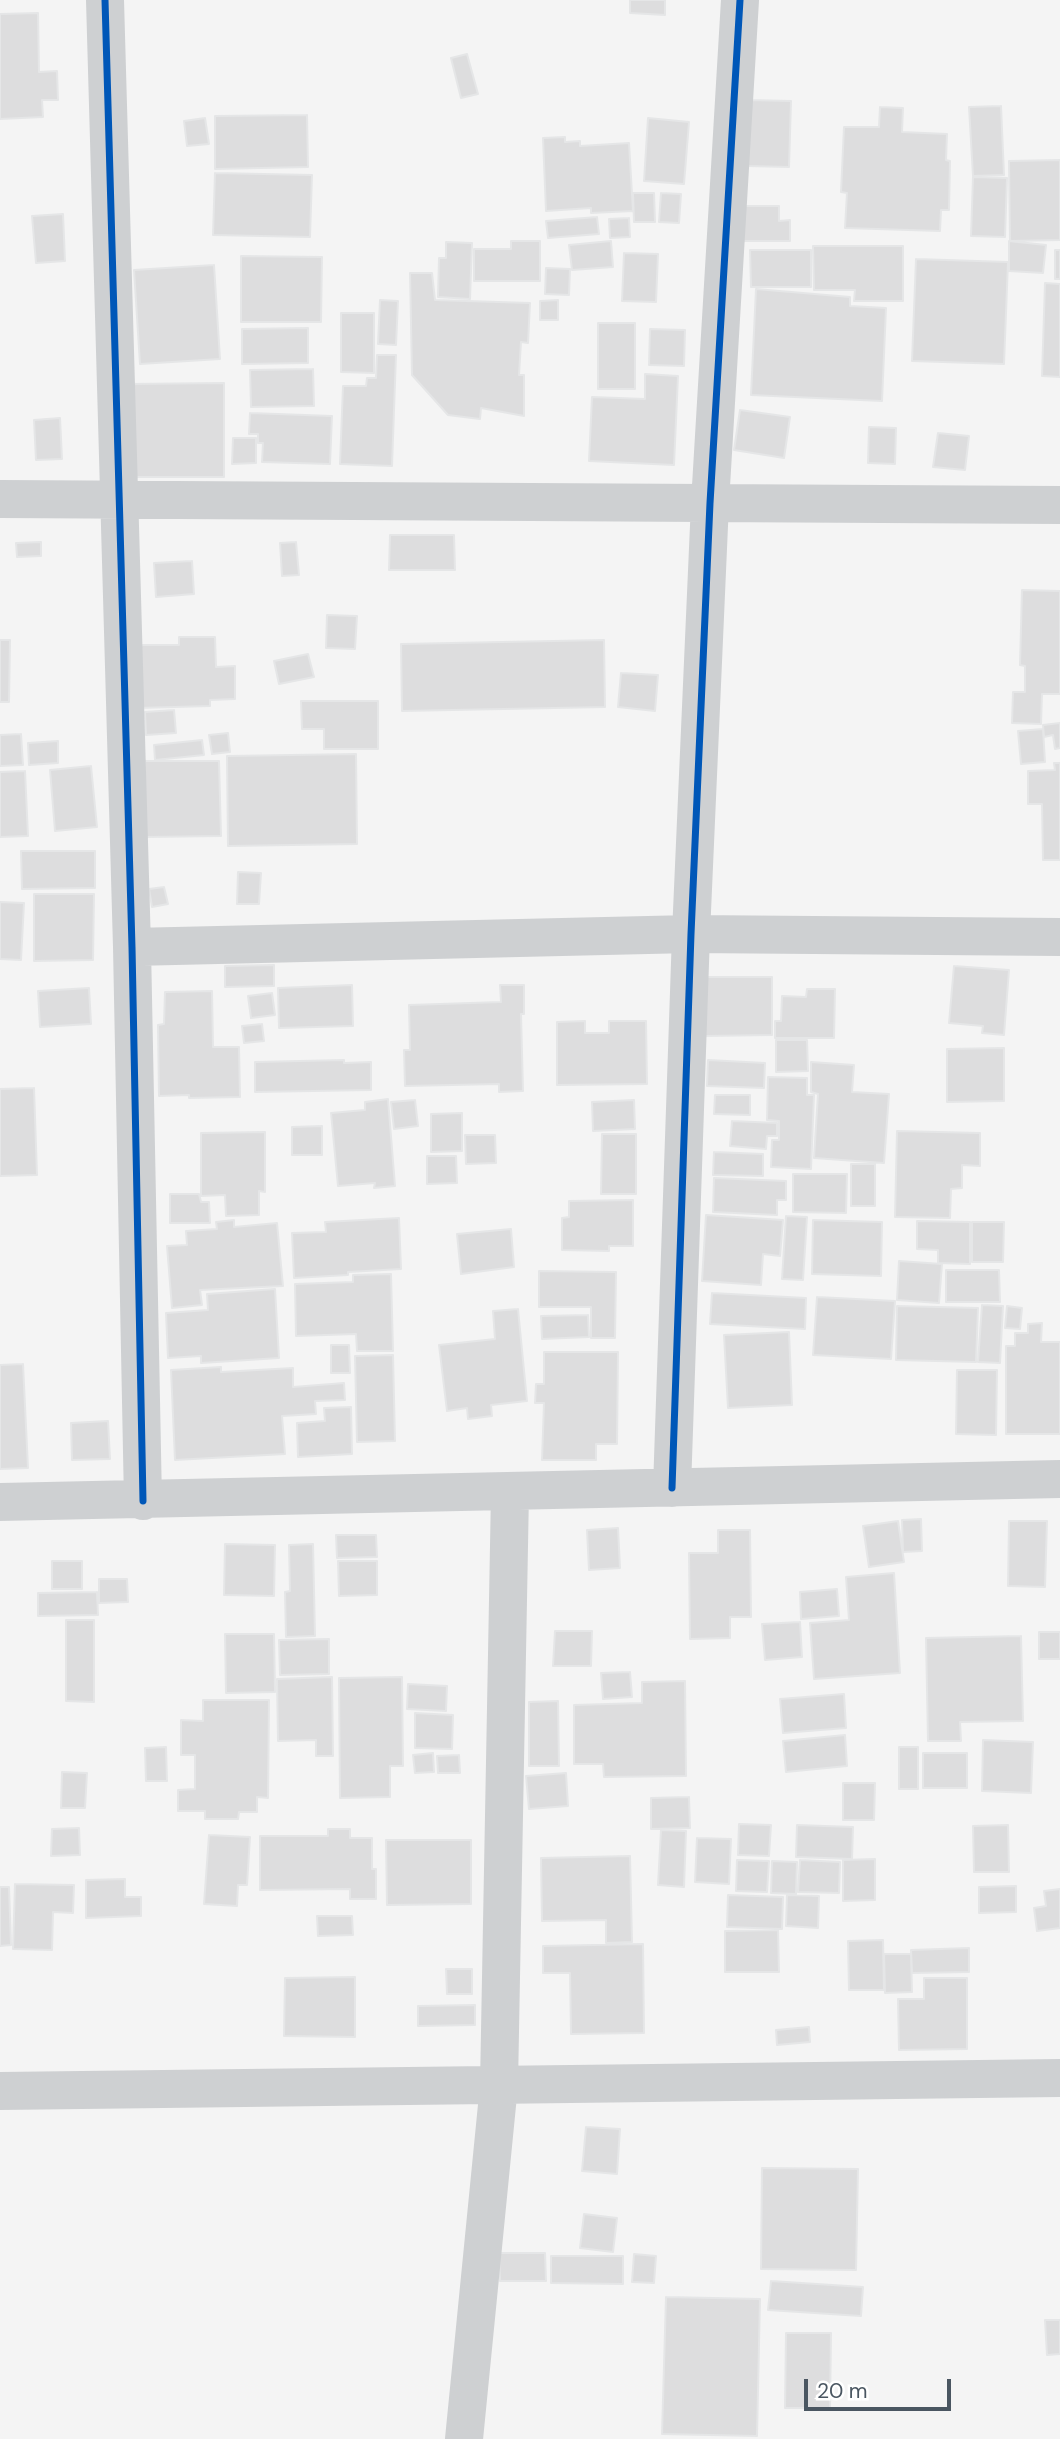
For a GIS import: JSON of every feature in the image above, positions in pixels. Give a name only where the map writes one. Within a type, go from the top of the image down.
[{"type":"street","points":[[105,0],[117,500],[132,947],[143,1501]]},
{"type":"street","points":[[672,1488],[691,934],[710,503],[740,0]]},
{"type":"street","points":[[0,499],[1060,505]]},
{"type":"street","points":[[132,947],[691,934],[1060,937]]},
{"type":"street","points":[[0,1502],[143,1501],[1060,1479]]},
{"type":"street","points":[[464,2439],[499,2085],[510,1492]]},
{"type":"street","points":[[0,2091],[1060,2078]]},
{"type":"building","points":[[630,0],[665,0],[665,15],[630,13]]},
{"type":"building","points":[[38,13],[39,72],[57,71],[58,100],[42,100],[43,117],[0,119],[0,14]]},
{"type":"building","points":[[467,54],[478,94],[461,98],[451,58]]},
{"type":"building","points":[[749,100],[791,101],[789,167],[747,166]]},
{"type":"building","points":[[1001,106],[1004,175],[973,176],[969,107]]},
{"type":"building","points":[[880,107],[903,108],[902,132],[947,134],[946,160],[950,161],[949,210],[941,210],[940,231],[845,228],[847,193],[841,192],[844,127],[879,127]]},
{"type":"building","points":[[307,115],[308,167],[215,169],[215,116]]},
{"type":"building","points":[[205,118],[209,144],[187,146],[184,121]]},
{"type":"building","points":[[648,118],[689,122],[684,184],[644,181]]},
{"type":"building","points":[[565,137],[565,142],[580,141],[580,146],[629,143],[633,211],[591,213],[591,208],[546,211],[543,138]]},
{"type":"building","points":[[1060,160],[1060,240],[1010,241],[1009,161]]},
{"type":"building","points":[[215,173],[312,175],[310,237],[213,235]]},
{"type":"building","points":[[973,177],[1007,178],[1005,237],[971,236]]},
{"type":"building","points":[[633,193],[654,193],[655,222],[634,222]]},
{"type":"building","points":[[661,193],[681,194],[679,223],[659,222]]},
{"type":"building","points":[[741,206],[779,206],[779,221],[790,220],[790,241],[742,241]]},
{"type":"building","points":[[63,214],[65,261],[36,263],[32,216]]},
{"type":"building","points":[[597,217],[599,234],[548,238],[546,221]]},
{"type":"building","points":[[629,218],[630,237],[610,238],[609,219]]},
{"type":"building","points":[[511,241],[540,241],[540,281],[474,281],[474,249],[511,249]]},
{"type":"building","points":[[611,241],[613,267],[572,270],[569,245]]},
{"type":"building","points":[[1009,241],[1046,245],[1043,273],[1009,271]]},
{"type":"building","points":[[446,242],[472,243],[470,299],[438,297],[439,258],[446,258]]},
{"type":"building","points":[[813,246],[903,246],[903,301],[854,301],[855,290],[814,290]]},
{"type":"building","points":[[750,250],[811,250],[811,287],[751,287]]},
{"type":"building","points":[[1055,250],[1060,250],[1060,279],[1055,279]]},
{"type":"building","points":[[624,253],[658,254],[656,302],[622,301]]},
{"type":"building","points":[[241,256],[322,257],[321,322],[241,322]]},
{"type":"building","points":[[916,259],[1008,262],[1004,364],[912,361]]},
{"type":"building","points":[[214,265],[220,359],[140,364],[134,270]]},
{"type":"building","points":[[546,268],[570,269],[569,295],[545,294]]},
{"type":"building","points":[[410,273],[432,273],[435,300],[530,303],[528,343],[521,342],[519,375],[524,375],[524,416],[481,408],[480,419],[448,415],[412,375]]},
{"type":"building","points":[[1045,283],[1060,284],[1060,377],[1042,376]]},
{"type":"building","points":[[756,289],[850,297],[850,306],[886,308],[882,401],[751,395]]},
{"type":"building","points":[[380,300],[398,301],[396,345],[378,344]]},
{"type":"building","points":[[558,300],[558,320],[540,320],[540,301]]},
{"type":"building","points":[[341,313],[374,313],[374,373],[341,372]]},
{"type":"building","points":[[598,323],[635,323],[635,389],[598,389]]},
{"type":"building","points":[[308,328],[308,363],[242,364],[242,329]]},
{"type":"building","points":[[650,329],[685,330],[684,366],[649,365]]},
{"type":"building","points":[[377,355],[396,355],[392,466],[340,464],[343,386],[366,386],[367,378],[376,378]]},
{"type":"building","points":[[313,369],[314,406],[251,407],[250,370]]},
{"type":"building","points":[[645,374],[678,376],[674,465],[589,461],[592,397],[645,399]]},
{"type":"building","points":[[224,383],[224,477],[127,477],[128,384]]},
{"type":"building","points":[[740,410],[790,417],[784,458],[734,450]]},
{"type":"building","points":[[250,413],[332,416],[330,464],[262,462],[263,443],[258,443],[258,434],[249,434]]},
{"type":"building","points":[[60,418],[62,459],[36,460],[34,420]]},
{"type":"building","points":[[869,427],[896,428],[895,464],[868,463]]},
{"type":"building","points":[[938,433],[969,436],[965,470],[933,467]]},
{"type":"building","points":[[233,438],[256,438],[256,463],[232,464]]},
{"type":"building","points":[[390,535],[454,535],[455,570],[389,570]]},
{"type":"building","points":[[41,542],[41,556],[17,557],[16,543]]},
{"type":"building","points":[[296,542],[299,575],[282,576],[280,543]]},
{"type":"building","points":[[192,561],[194,594],[156,597],[154,563]]},
{"type":"building","points":[[1022,590],[1060,591],[1060,694],[1042,694],[1041,724],[1012,723],[1013,692],[1025,692],[1025,666],[1020,665]]},
{"type":"building","points":[[327,615],[357,616],[355,649],[326,648]]},
{"type":"building","points":[[179,637],[215,637],[216,667],[235,666],[235,699],[210,700],[210,706],[138,708],[136,645],[179,645]]},
{"type":"building","points":[[0,640],[10,640],[9,702],[0,702]]},
{"type":"building","points":[[604,640],[605,707],[402,711],[401,644]]},
{"type":"building","points":[[308,654],[314,677],[279,684],[274,661]]},
{"type":"building","points":[[621,673],[658,675],[655,711],[618,707]]},
{"type":"building","points":[[301,701],[378,701],[378,749],[324,749],[324,729],[302,729]]},
{"type":"building","points":[[174,710],[176,733],[146,735],[145,712]]},
{"type":"building","points":[[1060,723],[1060,748],[1055,749],[1053,735],[1044,737],[1043,725]]},
{"type":"building","points":[[1043,729],[1045,762],[1021,764],[1018,731]]},
{"type":"building","points":[[228,733],[230,752],[212,754],[209,735]]},
{"type":"building","points":[[21,734],[23,765],[0,766],[0,735]]},
{"type":"building","points":[[202,740],[204,755],[155,760],[154,745]]},
{"type":"building","points":[[58,741],[58,763],[29,765],[28,743]]},
{"type":"building","points":[[356,754],[357,844],[228,846],[227,756]]},
{"type":"building","points":[[145,761],[219,761],[221,836],[145,837]]},
{"type":"building","points":[[1054,763],[1060,763],[1060,860],[1043,860],[1042,804],[1028,804],[1028,771],[1055,770]]},
{"type":"building","points":[[91,766],[97,827],[55,831],[50,770]]},
{"type":"building","points":[[25,771],[28,836],[0,837],[0,772]]},
{"type":"building","points":[[21,851],[95,851],[95,888],[22,889]]},
{"type":"building","points":[[238,872],[261,873],[259,904],[237,904]]},
{"type":"building","points":[[164,887],[168,904],[152,907],[149,889]]},
{"type":"building","points":[[34,894],[94,894],[93,960],[34,961]]},
{"type":"building","points":[[0,902],[24,903],[21,960],[0,959]]},
{"type":"building","points":[[274,965],[274,986],[225,987],[225,966]]},
{"type":"building","points":[[954,966],[1009,970],[1004,1035],[982,1033],[983,1026],[949,1023]]},
{"type":"building","points":[[704,977],[772,977],[772,1035],[704,1036]]},
{"type":"building","points":[[352,985],[353,1026],[279,1028],[278,988]]},
{"type":"building","points":[[500,985],[524,985],[524,1014],[521,1014],[523,1091],[499,1092],[499,1084],[405,1086],[404,1050],[410,1050],[409,1005],[501,1002]]},
{"type":"building","points":[[89,988],[91,1024],[40,1027],[38,991]]},
{"type":"building","points":[[807,989],[835,989],[834,1038],[775,1038],[775,1021],[781,1021],[782,996],[806,997]]},
{"type":"building","points":[[212,991],[213,1047],[239,1047],[240,1097],[159,1096],[158,1025],[164,1024],[165,992]]},
{"type":"building","points":[[272,993],[275,1015],[251,1018],[248,996]]},
{"type":"building","points":[[585,1021],[585,1033],[609,1033],[609,1021],[646,1021],[647,1084],[557,1085],[557,1022]]},
{"type":"building","points":[[262,1024],[264,1041],[244,1043],[242,1026]]},
{"type":"building","points":[[776,1040],[807,1040],[808,1071],[776,1072]]},
{"type":"building","points":[[1004,1048],[1004,1101],[947,1102],[947,1049]]},
{"type":"building","points":[[344,1060],[344,1063],[371,1062],[371,1090],[255,1092],[255,1062]]},
{"type":"building","points":[[708,1060],[765,1063],[764,1088],[707,1086]]},
{"type":"building","points":[[811,1062],[854,1065],[852,1092],[889,1094],[884,1163],[814,1158],[818,1094],[811,1092]]},
{"type":"building","points":[[768,1077],[807,1078],[807,1095],[814,1095],[811,1169],[771,1167],[772,1140],[779,1140],[779,1121],[767,1120]]},
{"type":"building","points":[[34,1088],[37,1175],[0,1176],[0,1089]]},
{"type":"building","points":[[715,1095],[750,1095],[750,1115],[714,1114]]},
{"type":"building","points":[[388,1099],[395,1186],[374,1188],[375,1183],[338,1186],[331,1113],[365,1110],[365,1102]]},
{"type":"building","points":[[415,1100],[418,1126],[394,1129],[391,1102]]},
{"type":"building","points":[[634,1100],[635,1129],[593,1131],[592,1102]]},
{"type":"building","points":[[462,1113],[462,1151],[431,1152],[431,1114]]},
{"type":"building","points":[[732,1121],[777,1123],[777,1136],[767,1136],[766,1149],[730,1146]]},
{"type":"building","points":[[322,1126],[322,1155],[292,1155],[292,1127]]},
{"type":"building","points":[[897,1131],[980,1133],[980,1166],[962,1165],[962,1188],[951,1189],[950,1218],[895,1217]]},
{"type":"building","points":[[265,1132],[265,1192],[259,1191],[259,1215],[226,1216],[225,1195],[201,1196],[201,1133]]},
{"type":"building","points":[[602,1134],[636,1134],[636,1194],[601,1194]]},
{"type":"building","points":[[465,1135],[495,1135],[496,1163],[466,1164]]},
{"type":"building","points":[[714,1152],[763,1154],[763,1176],[713,1175]]},
{"type":"building","points":[[427,1156],[456,1156],[457,1183],[427,1184]]},
{"type":"building","points":[[851,1164],[875,1164],[875,1206],[851,1206]]},
{"type":"building","points":[[793,1174],[847,1174],[846,1213],[793,1212]]},
{"type":"building","points":[[714,1178],[786,1181],[786,1200],[777,1200],[777,1215],[713,1212]]},
{"type":"building","points":[[170,1194],[199,1194],[201,1202],[209,1202],[210,1223],[170,1223]]},
{"type":"building","points":[[633,1200],[633,1246],[609,1246],[609,1251],[562,1250],[562,1218],[569,1217],[569,1201]]},
{"type":"building","points":[[706,1215],[783,1220],[780,1256],[763,1254],[761,1285],[702,1281]]},
{"type":"building","points":[[786,1216],[807,1217],[803,1280],[782,1279]]},
{"type":"building","points":[[399,1218],[401,1269],[294,1278],[292,1233],[326,1232],[325,1222]]},
{"type":"building","points":[[234,1220],[234,1227],[277,1223],[283,1286],[200,1290],[202,1305],[172,1308],[167,1246],[187,1245],[186,1231],[217,1229],[216,1222]]},
{"type":"building","points":[[813,1220],[882,1222],[881,1276],[812,1274]]},
{"type":"building","points":[[917,1221],[970,1222],[970,1264],[938,1263],[938,1250],[917,1249]]},
{"type":"building","points":[[972,1222],[1004,1222],[1003,1262],[972,1262]]},
{"type":"building","points":[[511,1229],[514,1267],[461,1274],[457,1234]]},
{"type":"building","points":[[899,1261],[942,1264],[939,1303],[897,1300]]},
{"type":"building","points":[[946,1270],[999,1270],[1000,1302],[946,1302]]},
{"type":"building","points":[[539,1271],[616,1272],[615,1338],[591,1338],[591,1307],[539,1307]]},
{"type":"building","points":[[391,1274],[393,1351],[357,1351],[356,1334],[296,1336],[295,1284],[353,1282],[353,1275]]},
{"type":"building","points":[[275,1289],[279,1358],[201,1363],[201,1356],[168,1358],[166,1313],[208,1310],[207,1294]]},
{"type":"building","points":[[712,1293],[806,1298],[805,1329],[710,1324]]},
{"type":"building","points":[[817,1297],[895,1301],[891,1359],[813,1355]]},
{"type":"building","points":[[982,1305],[1003,1306],[1000,1363],[978,1362]]},
{"type":"building","points":[[897,1306],[978,1308],[976,1362],[896,1360]]},
{"type":"building","points":[[1007,1306],[1022,1308],[1020,1329],[1005,1328]]},
{"type":"building","points":[[518,1309],[527,1401],[491,1405],[492,1416],[468,1419],[467,1408],[447,1411],[439,1345],[495,1339],[493,1311]]},
{"type":"building","points":[[588,1315],[589,1337],[542,1339],[541,1316]]},
{"type":"building","points":[[1042,1323],[1041,1342],[1060,1342],[1060,1434],[1006,1434],[1006,1346],[1015,1346],[1015,1333],[1028,1333],[1028,1324]]},
{"type":"building","points":[[789,1332],[792,1405],[728,1408],[724,1335]]},
{"type":"building","points":[[331,1345],[349,1345],[350,1373],[331,1373]]},
{"type":"building","points":[[544,1352],[618,1352],[617,1444],[596,1444],[596,1460],[542,1460],[544,1403],[535,1403],[536,1384],[544,1384]]},
{"type":"building","points":[[393,1355],[395,1441],[357,1442],[355,1356]]},
{"type":"building","points":[[23,1364],[28,1468],[0,1469],[0,1365]]},
{"type":"building","points":[[221,1367],[221,1372],[293,1368],[293,1387],[344,1383],[345,1400],[315,1401],[316,1414],[282,1416],[285,1454],[175,1460],[171,1370]]},
{"type":"building","points":[[957,1370],[997,1370],[996,1435],[956,1434]]},
{"type":"building","points":[[351,1407],[352,1454],[298,1457],[297,1423],[325,1421],[324,1408]]},
{"type":"building","points":[[108,1421],[110,1459],[72,1460],[71,1423]]},
{"type":"building","points":[[921,1519],[922,1551],[903,1552],[902,1520]]},
{"type":"building","points":[[898,1521],[904,1562],[869,1567],[863,1526]]},
{"type":"building","points":[[1009,1521],[1047,1521],[1045,1587],[1008,1586]]},
{"type":"building","points":[[618,1528],[620,1568],[589,1570],[587,1530]]},
{"type":"building","points":[[718,1530],[750,1530],[751,1617],[730,1617],[730,1638],[690,1639],[689,1553],[718,1553]]},
{"type":"building","points":[[336,1535],[376,1535],[377,1557],[337,1558]]},
{"type":"building","points":[[225,1544],[275,1545],[274,1596],[224,1595]]},
{"type":"building","points":[[313,1544],[315,1636],[286,1637],[285,1592],[290,1591],[289,1545]]},
{"type":"building","points":[[52,1561],[82,1561],[82,1589],[52,1589]]},
{"type":"building","points":[[338,1561],[377,1561],[377,1595],[339,1596]]},
{"type":"building","points":[[894,1573],[900,1673],[814,1679],[810,1623],[849,1620],[846,1577]]},
{"type":"building","points":[[99,1579],[127,1579],[128,1602],[99,1603]]},
{"type":"building","points":[[837,1589],[839,1616],[801,1619],[800,1592]]},
{"type":"building","points":[[97,1592],[98,1615],[38,1616],[38,1593]]},
{"type":"building","points":[[66,1620],[94,1620],[94,1702],[66,1701]]},
{"type":"building","points":[[800,1622],[802,1657],[765,1660],[762,1624]]},
{"type":"building","points":[[555,1631],[592,1631],[591,1666],[553,1666]]},
{"type":"building","points":[[1039,1632],[1060,1632],[1060,1659],[1039,1659]]},
{"type":"building","points":[[225,1634],[274,1634],[275,1692],[226,1693]]},
{"type":"building","points":[[1021,1636],[1023,1721],[960,1722],[961,1741],[928,1741],[926,1638]]},
{"type":"building","points":[[329,1639],[329,1674],[280,1675],[279,1640]]},
{"type":"building","points":[[630,1672],[632,1697],[603,1699],[601,1673]]},
{"type":"building","points":[[332,1677],[333,1756],[316,1756],[316,1740],[278,1741],[277,1679]]},
{"type":"building","points":[[402,1677],[403,1766],[390,1766],[390,1797],[340,1798],[339,1678]]},
{"type":"building","points":[[685,1681],[686,1776],[604,1777],[603,1764],[574,1764],[574,1705],[642,1703],[642,1682]]},
{"type":"building","points":[[408,1684],[447,1686],[446,1711],[407,1709]]},
{"type":"building","points":[[844,1694],[846,1728],[783,1733],[780,1699]]},
{"type":"building","points":[[203,1700],[269,1700],[268,1798],[257,1797],[257,1812],[239,1812],[238,1819],[205,1819],[205,1811],[178,1811],[178,1790],[195,1789],[195,1755],[181,1755],[181,1720],[203,1721]]},
{"type":"building","points":[[558,1701],[559,1766],[529,1766],[529,1702]]},
{"type":"building","points":[[415,1713],[453,1715],[452,1749],[415,1748]]},
{"type":"building","points":[[845,1735],[847,1766],[786,1772],[783,1741]]},
{"type":"building","points":[[983,1740],[1033,1742],[1031,1793],[982,1791]]},
{"type":"building","points":[[166,1747],[167,1781],[146,1781],[145,1748]]},
{"type":"building","points":[[899,1747],[918,1747],[918,1789],[899,1789]]},
{"type":"building","points":[[433,1753],[434,1772],[415,1773],[413,1755]]},
{"type":"building","points":[[923,1753],[967,1753],[967,1788],[923,1788]]},
{"type":"building","points":[[459,1755],[460,1773],[438,1773],[437,1756]]},
{"type":"building","points":[[62,1772],[87,1773],[85,1808],[61,1808]]},
{"type":"building","points":[[566,1773],[568,1806],[529,1809],[526,1776]]},
{"type":"building","points":[[843,1783],[875,1783],[874,1820],[843,1820]]},
{"type":"building","points":[[689,1797],[690,1828],[651,1829],[651,1798]]},
{"type":"building","points":[[739,1824],[771,1825],[769,1856],[738,1855]]},
{"type":"building","points":[[797,1825],[853,1827],[852,1859],[796,1857]]},
{"type":"building","points":[[1008,1825],[1009,1872],[974,1872],[973,1826]]},
{"type":"building","points":[[79,1828],[80,1855],[51,1856],[52,1829]]},
{"type":"building","points":[[328,1829],[350,1829],[350,1838],[372,1838],[376,1899],[350,1899],[350,1889],[260,1890],[260,1836],[328,1836]]},
{"type":"building","points":[[661,1830],[686,1831],[684,1887],[658,1885]]},
{"type":"building","points":[[209,1835],[250,1837],[247,1885],[238,1885],[237,1906],[204,1904]]},
{"type":"building","points":[[697,1838],[731,1839],[729,1884],[695,1882]]},
{"type":"building","points":[[386,1840],[471,1840],[471,1904],[387,1905]]},
{"type":"building","points":[[630,1856],[632,1942],[606,1943],[606,1920],[542,1921],[541,1858]]},
{"type":"building","points":[[875,1859],[875,1900],[843,1901],[843,1860]]},
{"type":"building","points":[[737,1860],[769,1861],[767,1892],[736,1891]]},
{"type":"building","points":[[800,1860],[840,1862],[839,1893],[798,1892]]},
{"type":"building","points":[[772,1861],[797,1862],[796,1894],[771,1893]]},
{"type":"building","points":[[125,1879],[125,1897],[141,1897],[141,1916],[86,1918],[86,1880]]},
{"type":"building","points":[[15,1884],[74,1885],[73,1913],[53,1912],[52,1950],[13,1949]]},
{"type":"building","points":[[1016,1886],[1016,1912],[979,1913],[979,1887]]},
{"type":"building","points":[[0,1887],[9,1887],[11,1945],[0,1946]]},
{"type":"building","points":[[1060,1889],[1060,1928],[1037,1931],[1034,1908],[1046,1906],[1044,1891]]},
{"type":"building","points":[[728,1895],[783,1897],[782,1929],[727,1927]]},
{"type":"building","points":[[787,1895],[819,1896],[818,1928],[786,1926]]},
{"type":"building","points":[[317,1916],[352,1916],[353,1935],[318,1936]]},
{"type":"building","points":[[778,1930],[779,1972],[725,1972],[725,1931]]},
{"type":"building","points":[[883,1940],[884,1990],[849,1990],[848,1941]]},
{"type":"building","points":[[643,1944],[644,2033],[571,2034],[570,1973],[543,1973],[543,1946]]},
{"type":"building","points":[[969,1948],[969,1972],[912,1973],[911,1950]]},
{"type":"building","points":[[884,1954],[911,1954],[912,1992],[885,1993]]},
{"type":"building","points":[[446,1969],[472,1969],[472,1994],[447,1994]]},
{"type":"building","points":[[355,1977],[355,2037],[284,2036],[285,1978]]},
{"type":"building","points":[[924,1978],[967,1978],[967,2049],[899,2050],[898,1999],[924,1999]]},
{"type":"building","points":[[475,2005],[475,2025],[418,2026],[418,2006]]},
{"type":"building","points":[[809,2027],[810,2042],[777,2045],[776,2030]]},
{"type":"building","points":[[586,2127],[620,2129],[617,2174],[582,2171]]},
{"type":"building","points":[[762,2168],[858,2169],[856,2270],[761,2269]]},
{"type":"building","points":[[584,2214],[617,2218],[613,2252],[580,2248]]},
{"type":"building","points":[[499,2253],[545,2253],[546,2281],[500,2281]]},
{"type":"building","points":[[634,2254],[656,2256],[654,2283],[632,2282]]},
{"type":"building","points":[[551,2256],[623,2256],[623,2284],[551,2283]]},
{"type":"building","points":[[771,2281],[863,2287],[861,2316],[768,2310]]},
{"type":"building","points":[[666,2297],[760,2299],[757,2436],[662,2434]]},
{"type":"building","points":[[1045,2320],[1060,2320],[1060,2354],[1047,2355]]},
{"type":"building","points":[[786,2333],[831,2333],[830,2408],[785,2408]]},
{"type":"cycle path","points":[[105,0],[132,947],[143,1501]]},
{"type":"cycle path","points":[[672,1488],[691,934],[710,503],[740,0]]}]
